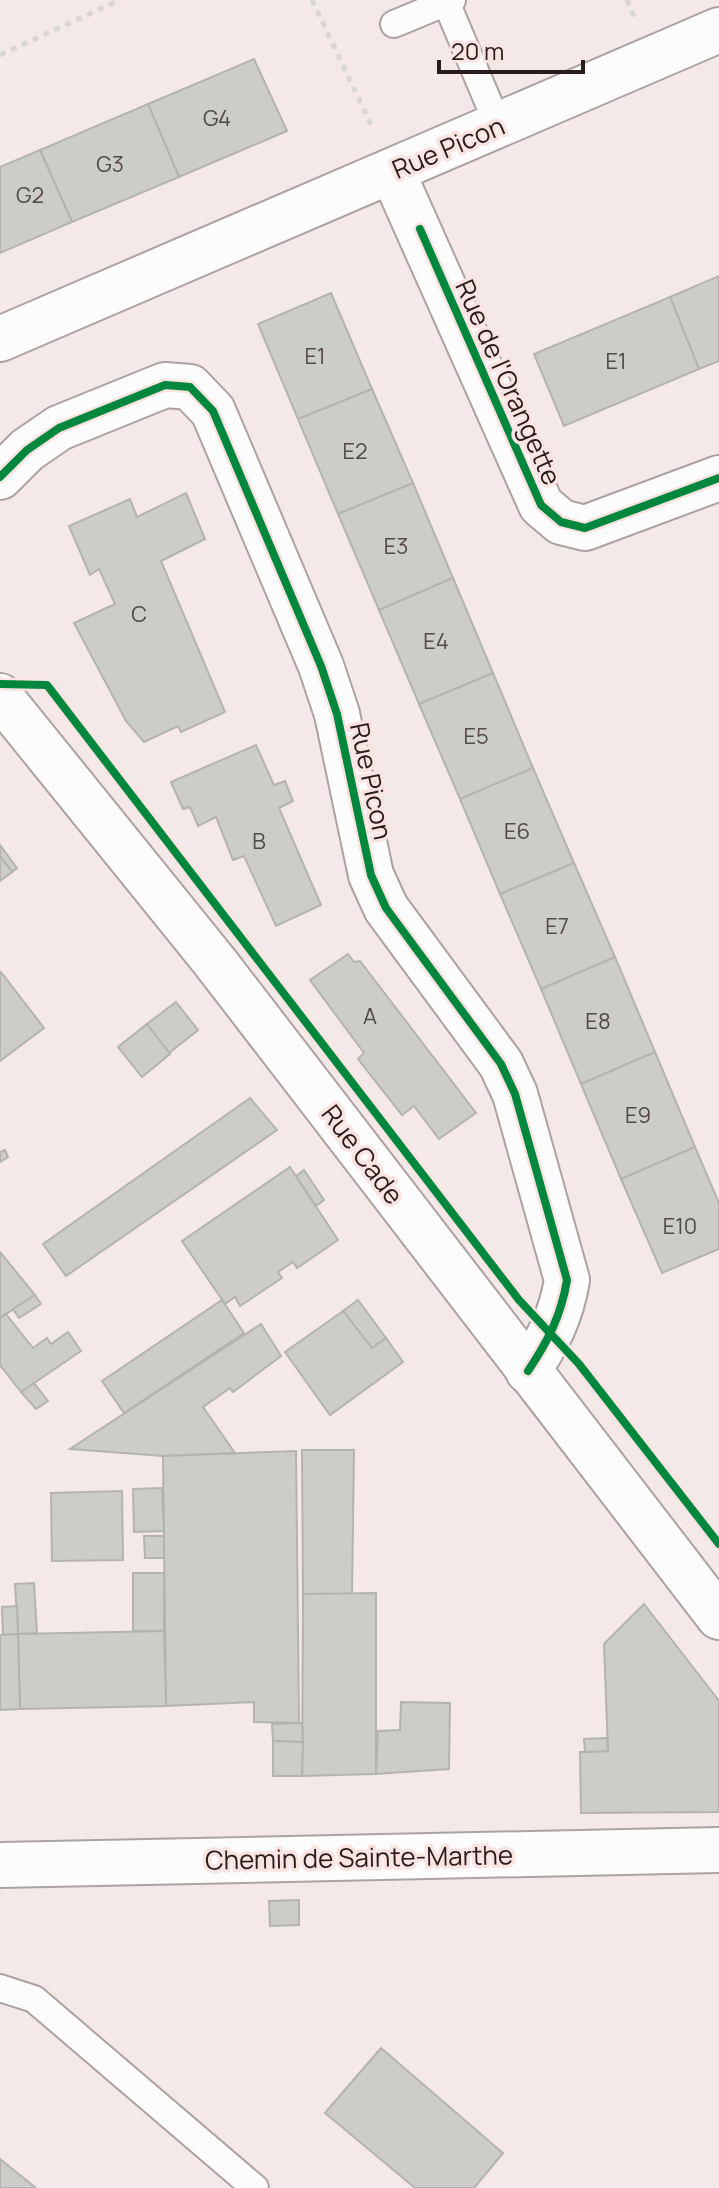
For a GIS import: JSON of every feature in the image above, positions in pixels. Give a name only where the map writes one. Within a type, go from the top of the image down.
[{"type":"street","name":"Rue Picon","points":[[0,339],[719,30]]},
{"type":"street","name":"Rue de l'Orangette","points":[[392,171],[541,505],[561,522],[585,528],[719,478]]},
{"type":"street","name":"Rue Picon","points":[[0,477],[27,450],[59,428],[165,385],[190,387],[213,411],[329,690],[371,875],[386,908],[501,1064],[515,1094],[567,1280],[563,1308],[551,1336],[528,1371]]},
{"type":"street","name":"Rue Cade","points":[[0,696],[215,962],[719,1617]]},
{"type":"street","name":"Chemin de Sainte-Marthe","points":[[0,1865],[719,1850]]},
{"type":"lane","points":[[394,24],[449,1],[498,125]]},
{"type":"lane","points":[[0,1988],[34,1999],[255,2188]]},
{"type":"path","points":[[0,55],[120,0]]},
{"type":"path","points":[[312,0],[392,171]]},
{"type":"building","points":[[254,59],[287,131],[179,177],[148,104]]},
{"type":"building","points":[[148,104],[179,177],[72,222],[40,150]]},
{"type":"building","points":[[40,150],[72,222],[0,253],[0,167]]},
{"type":"building","points":[[719,276],[719,361],[699,369],[670,297]]},
{"type":"building","points":[[331,293],[372,389],[298,419],[258,324]]},
{"type":"building","points":[[670,297],[699,369],[564,426],[534,354]]},
{"type":"building","points":[[372,389],[413,483],[338,514],[298,419]]},
{"type":"building","points":[[413,483],[453,578],[379,610],[338,514]]},
{"type":"building","points":[[186,493],[205,539],[161,561],[225,712],[181,732],[178,726],[144,742],[126,721],[74,623],[115,604],[99,569],[90,575],[69,526],[130,499],[137,517]]},
{"type":"building","points":[[453,578],[493,673],[419,704],[379,610]]},
{"type":"building","points":[[493,673],[533,768],[460,799],[419,704]]},
{"type":"building","points":[[256,745],[274,785],[285,781],[293,801],[279,808],[321,905],[276,926],[244,856],[233,860],[216,817],[198,826],[190,807],[183,809],[171,782]]},
{"type":"building","points":[[533,768],[574,863],[500,894],[460,799]]},
{"type":"building","points":[[0,845],[17,868],[12,872],[0,856]]},
{"type":"building","points":[[0,856],[12,872],[0,881]]},
{"type":"building","points":[[574,863],[615,957],[541,989],[500,894]]},
{"type":"building","points":[[348,954],[354,962],[360,961],[476,1113],[439,1139],[414,1106],[402,1115],[358,1059],[364,1053],[310,980]]},
{"type":"building","points":[[615,957],[655,1052],[581,1084],[541,989]]},
{"type":"building","points":[[0,973],[44,1028],[0,1061]]},
{"type":"building","points":[[176,1002],[198,1030],[169,1053],[147,1024]]},
{"type":"building","points":[[147,1024],[170,1054],[142,1077],[118,1047]]},
{"type":"building","points":[[655,1052],[695,1147],[621,1179],[581,1084]]},
{"type":"building","points":[[250,1098],[277,1130],[66,1276],[43,1244]]},
{"type":"building","points":[[695,1147],[719,1203],[719,1249],[662,1273],[621,1179]]},
{"type":"building","points":[[5,1150],[8,1157],[0,1162],[0,1152]]},
{"type":"building","points":[[290,1167],[338,1240],[297,1268],[293,1262],[278,1272],[282,1278],[240,1306],[235,1297],[225,1304],[182,1241]]},
{"type":"building","points":[[304,1170],[324,1200],[316,1206],[296,1176]]},
{"type":"building","points":[[0,1252],[35,1295],[0,1318]]},
{"type":"building","points":[[35,1295],[41,1304],[19,1318],[13,1309]]},
{"type":"building","points":[[222,1300],[244,1333],[124,1413],[102,1381]]},
{"type":"building","points":[[358,1300],[386,1338],[372,1348],[343,1311]]},
{"type":"building","points":[[343,1311],[372,1348],[386,1338],[403,1362],[330,1415],[285,1352]]},
{"type":"building","points":[[6,1314],[33,1348],[47,1338],[51,1344],[68,1332],[81,1351],[21,1392],[0,1365],[0,1318]]},
{"type":"building","points":[[261,1324],[281,1356],[233,1392],[230,1388],[203,1407],[235,1453],[163,1456],[70,1449]]},
{"type":"building","points":[[34,1383],[48,1401],[36,1409],[21,1392]]},
{"type":"building","points":[[302,1450],[354,1450],[352,1594],[303,1594]]},
{"type":"building","points":[[296,1451],[299,1723],[254,1722],[254,1702],[166,1706],[163,1456]]},
{"type":"building","points":[[162,1488],[164,1531],[134,1532],[133,1489]]},
{"type":"building","points":[[122,1491],[123,1560],[52,1561],[51,1493]]},
{"type":"building","points":[[144,1536],[164,1536],[164,1558],[145,1558]]},
{"type":"building","points":[[133,1573],[164,1573],[164,1631],[133,1631]]},
{"type":"building","points":[[34,1583],[37,1633],[18,1634],[15,1584]]},
{"type":"building","points":[[376,1593],[376,1774],[302,1776],[303,1594]]},
{"type":"building","points":[[644,1604],[719,1701],[719,1812],[581,1813],[580,1752],[608,1751],[604,1644]]},
{"type":"building","points":[[17,1606],[18,1634],[3,1635],[2,1607]]},
{"type":"building","points":[[164,1631],[166,1706],[20,1709],[18,1634]]},
{"type":"building","points":[[18,1634],[20,1709],[0,1710],[0,1635]]},
{"type":"building","points":[[401,1702],[450,1703],[449,1769],[376,1774],[378,1731],[400,1730]]},
{"type":"building","points":[[302,1723],[303,1742],[273,1741],[272,1724]]},
{"type":"building","points":[[607,1738],[608,1751],[585,1752],[584,1739]]},
{"type":"building","points":[[273,1741],[303,1742],[302,1776],[273,1776]]},
{"type":"building","points":[[299,1900],[299,1925],[270,1926],[269,1901]]},
{"type":"building","points":[[381,2048],[503,2153],[474,2188],[415,2188],[325,2113]]},
{"type":"building","points":[[0,2159],[36,2188],[0,2188]]},
{"type":"cycle path","points":[[420,229],[541,505],[561,522],[585,528],[719,478]]},
{"type":"cycle path","points":[[0,477],[27,450],[59,428],[165,385],[190,387],[213,411],[321,666],[337,714],[371,875],[386,908],[501,1064],[515,1094],[567,1280],[553,1328],[528,1371]]},
{"type":"cycle path","points":[[0,684],[47,685],[519,1300],[579,1364],[719,1544]]}]
